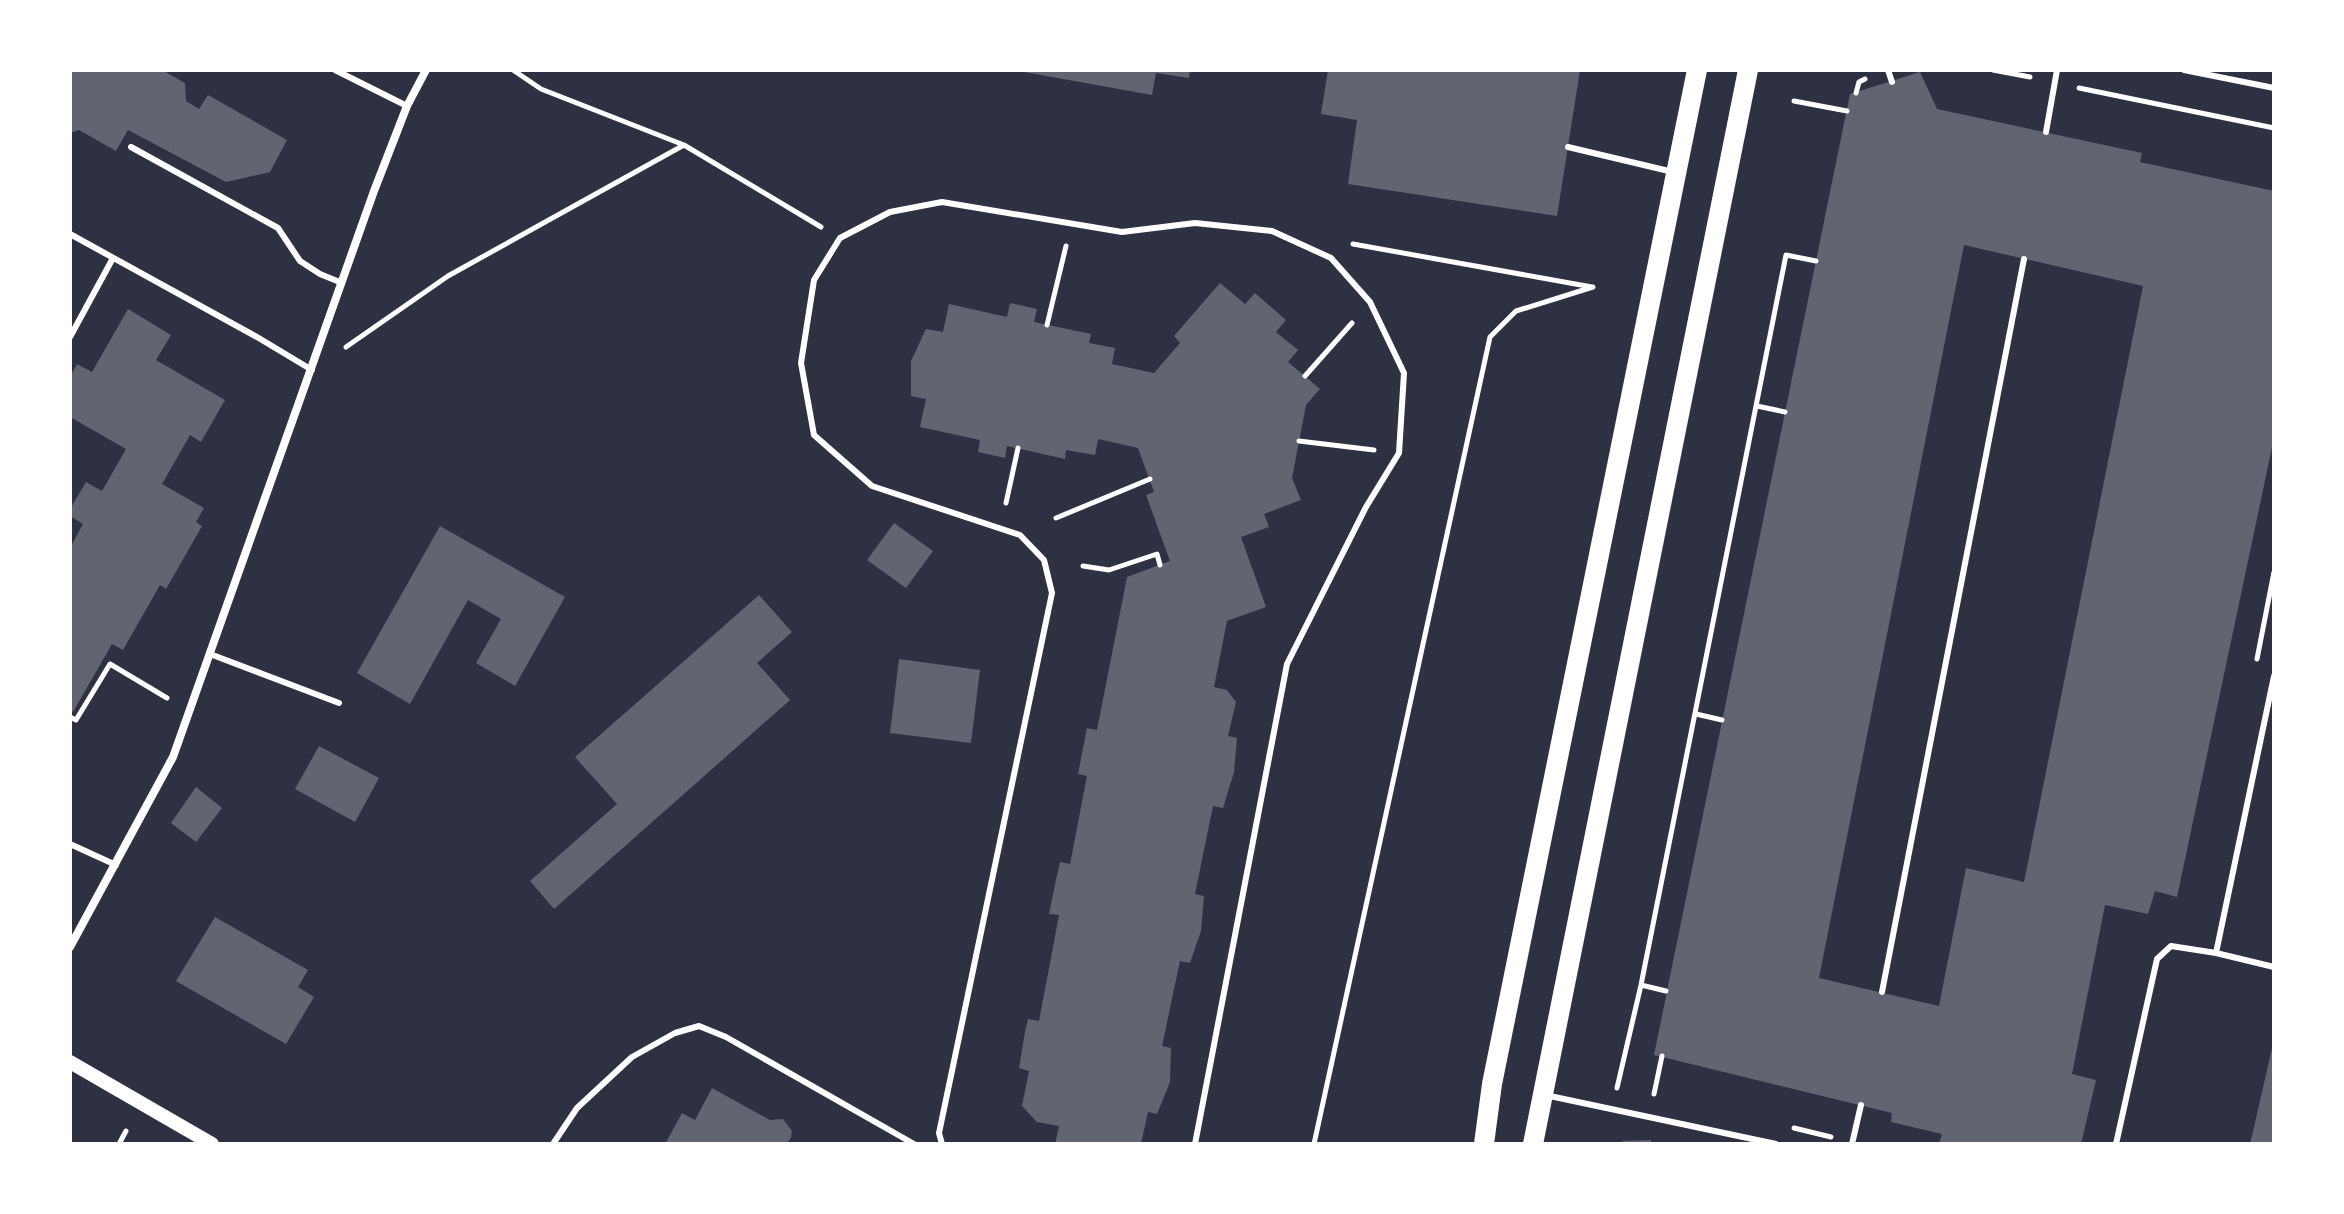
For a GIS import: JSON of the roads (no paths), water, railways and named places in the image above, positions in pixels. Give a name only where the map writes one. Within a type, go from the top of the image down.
[{"type":"main road","points":[[1484,1144],[1495,1068],[1697,70]]},
{"type":"main road","points":[[1533,1144],[1748,70]]},
{"type":"street","points":[[70,947],[173,757],[407,106],[426,70]]},
{"type":"street","points":[[70,1062],[212,1144]]},
{"type":"lane","points":[[335,70],[407,106]]},
{"type":"lane","points":[[1888,70],[1892,82]]},
{"type":"lane","points":[[2046,132],[2057,70]]},
{"type":"lane","points":[[2184,70],[2274,88]]},
{"type":"lane","points":[[131,147],[278,228],[300,261],[342,283]]},
{"type":"lane","points":[[1568,147],[1676,173]]},
{"type":"lane","points":[[942,1144],[939,1133],[1052,593],[1044,560],[1020,535],[872,486],[814,435],[801,363],[814,280],[840,238],[890,212],[942,202],[1122,232],[1195,223],[1272,231],[1331,258],[1370,302],[1404,373],[1399,453],[1366,507],[1287,664],[1195,1144]]},
{"type":"lane","points":[[70,234],[312,370]]},
{"type":"lane","points":[[70,337],[113,258]]},
{"type":"lane","points":[[1882,992],[2024,259]]},
{"type":"lane","points":[[210,654],[339,703]]},
{"type":"lane","points":[[2216,953],[2274,676]]},
{"type":"lane","points":[[70,844],[116,865]]},
{"type":"lane","points":[[2116,1144],[2157,959],[2171,946],[2274,967]]},
{"type":"lane","points":[[553,1144],[577,1108],[632,1057],[675,1033],[699,1026],[726,1037],[914,1144]]},
{"type":"lane","points":[[1543,1095],[1776,1144]]},
{"type":"lane","points":[[1852,1144],[1861,1105]]}]
